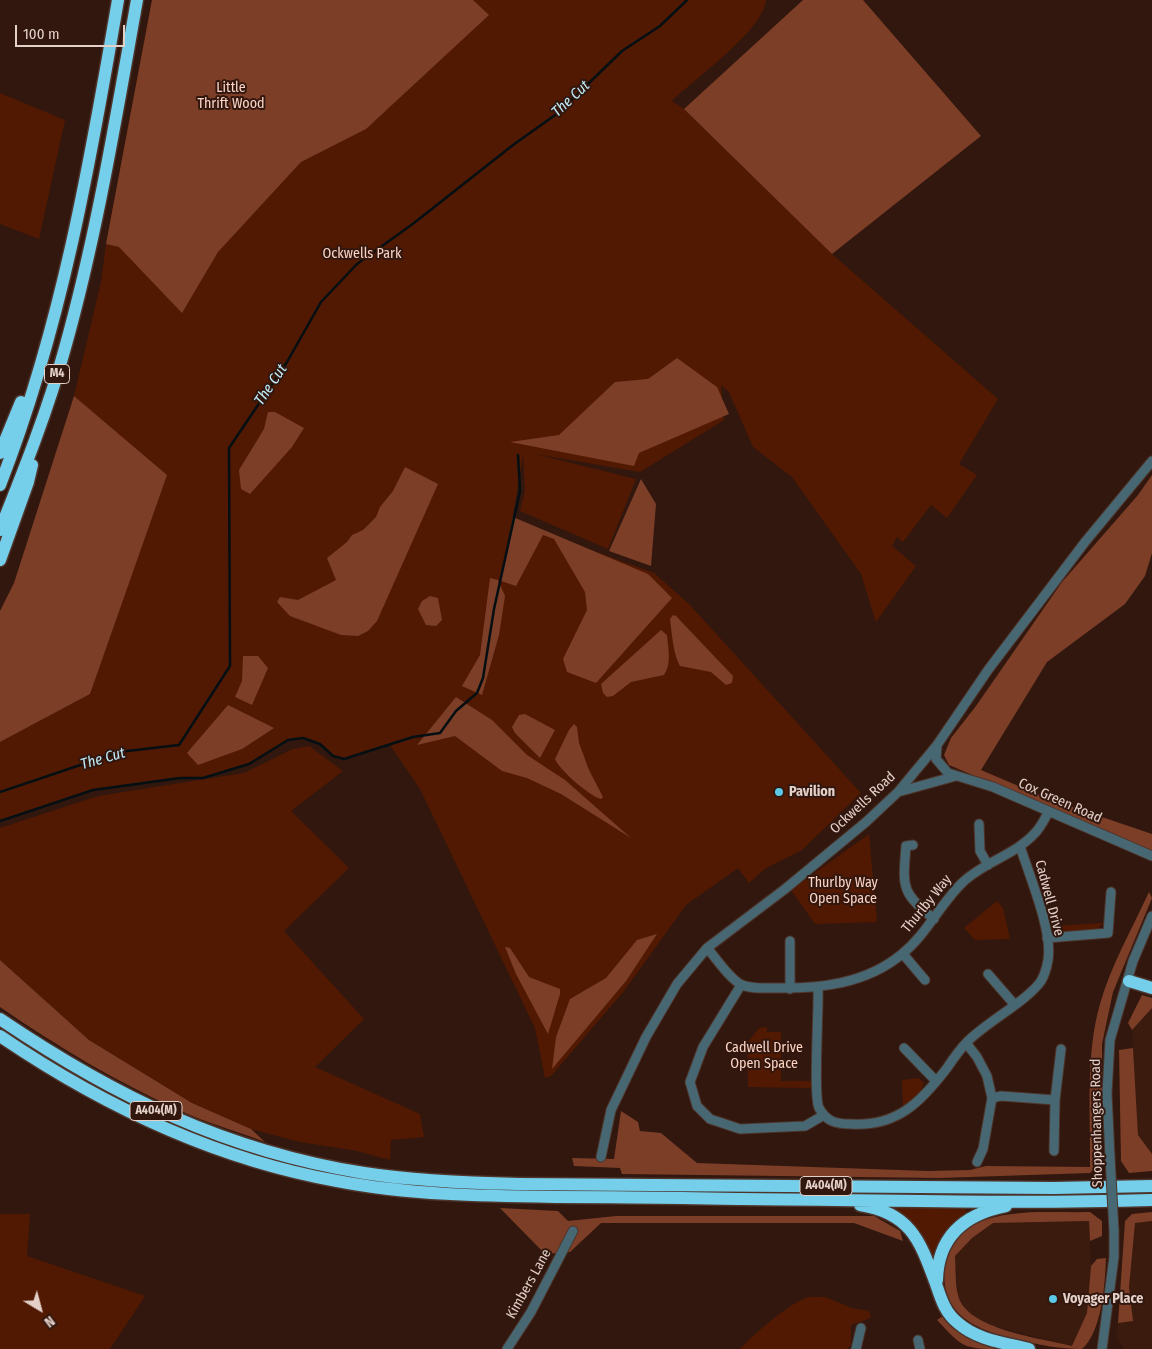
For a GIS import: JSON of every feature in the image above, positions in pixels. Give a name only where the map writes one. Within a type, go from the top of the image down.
[{"type":"highway","name":"M4","points":[[0,485],[29,405],[81,204],[118,0]]},
{"type":"highway","name":"M4","points":[[0,530],[40,429],[65,350],[94,236],[137,0]]},
{"type":"highway","name":"M4","points":[[0,453],[46,345]]},
{"type":"highway","name":"M4","points":[[0,560],[28,482],[40,429]]},
{"type":"highway","points":[[1129,981],[1152,988]]},
{"type":"highway","name":"A404(M)","points":[[0,1019],[92,1078],[179,1121],[271,1153],[365,1173],[442,1181],[510,1183],[1054,1188],[1152,1186]]},
{"type":"highway","name":"A404(M)","points":[[0,1036],[80,1086],[151,1123],[243,1158],[320,1178],[398,1190],[478,1195],[1034,1201],[1152,1200]]},
{"type":"highway","name":"A404(M)","points":[[825,1199],[875,1208],[890,1213],[905,1223],[919,1241],[948,1312],[966,1329],[990,1340],[1029,1349]]},
{"type":"highway","name":"A404(M)","points":[[937,1288],[938,1265],[942,1250],[957,1229],[982,1213],[1034,1201]]},
{"type":"street","name":"Ockwells Road","points":[[602,1157],[611,1110],[646,1037],[677,984],[707,948],[785,889],[866,822],[898,792],[937,745],[988,670],[1085,542],[1152,461]]},
{"type":"street","name":"Cox Green Road","points":[[937,745],[936,759],[948,773],[993,786],[1152,856]]},
{"type":"street","points":[[898,792],[956,776]]},
{"type":"street","name":"Thurlby Way","points":[[741,985],[758,988],[818,988],[857,979],[884,968],[903,954],[921,936],[964,881],[1020,846],[1036,833],[1049,811]]},
{"type":"street","points":[[979,824],[980,851],[988,865]]},
{"type":"street","points":[[913,845],[906,846],[904,887],[911,898],[934,919]]},
{"type":"street","name":"Cadwell Drive","points":[[824,1115],[834,1123],[858,1125],[894,1117],[917,1103],[966,1042],[1042,980],[1048,959],[1048,938],[1020,846]]},
{"type":"street","points":[[1048,938],[1108,932],[1111,892]]},
{"type":"street","name":"Shoppenhangers Road","points":[[1102,1349],[1114,1257],[1107,1093],[1110,1040],[1115,1018],[1129,981],[1133,961],[1152,916]]},
{"type":"street","points":[[790,941],[790,989]]},
{"type":"street","points":[[707,948],[730,976],[741,985],[703,1047],[690,1082],[697,1106],[710,1118],[740,1129],[805,1126],[824,1115],[818,1106],[817,1087],[818,988]]},
{"type":"street","points":[[903,954],[925,980]]},
{"type":"street","points":[[988,974],[1014,1004]]},
{"type":"street","points":[[966,1042],[987,1076],[992,1098],[983,1149],[977,1162]]},
{"type":"street","points":[[904,1048],[936,1081]]},
{"type":"street","points":[[1054,1151],[1055,1100],[1061,1049]]},
{"type":"street","points":[[992,1098],[1001,1096],[1055,1100]]},
{"type":"street","name":"Kimbers Lane","points":[[507,1349],[531,1312],[573,1231]]},
{"type":"street","points":[[856,1349],[861,1328]]},
{"type":"street","name":"Shoppenhangers Road","points":[[1096,1349],[1104,1337]]},
{"type":"shaded area","points":[[1151,1008],[1152,1154],[1138,1136],[1132,1030]]},
{"type":"shaded area","points":[[1089,1221],[1091,1266],[1087,1313],[1073,1346],[988,1325],[966,1311],[958,1296],[955,1256],[972,1238],[993,1223]]},
{"type":"shaded area","points":[[1152,1221],[1152,1349],[1124,1349],[1116,1336],[1118,1323],[1132,1321],[1129,1287],[1135,1223]]},
{"type":"green space","name":"Ockwells Park","points":[[152,0],[766,0],[762,12],[754,25],[741,39],[672,101],[684,109],[832,254],[998,399],[959,464],[977,475],[947,518],[931,505],[903,542],[897,537],[892,546],[916,566],[876,622],[861,574],[792,477],[753,447],[729,392],[721,385],[724,420],[640,472],[535,454],[636,479],[608,549],[520,511],[525,491],[523,455],[512,521],[654,573],[689,604],[861,793],[802,850],[766,868],[749,883],[738,868],[686,905],[624,991],[551,1076],[545,1078],[535,1028],[420,789],[390,745],[344,759],[333,756],[320,744],[303,738],[288,740],[249,764],[203,778],[180,778],[93,790],[0,821],[0,742],[90,694],[166,475],[74,396],[101,282],[106,244]]},
{"type":"green space","name":"Little Thrift Wood","points":[[152,0],[473,0],[489,15],[366,129],[301,162],[218,252],[182,313],[119,247],[106,244]]},
{"type":"green space","points":[[803,0],[863,0],[981,136],[832,254],[684,109]]},
{"type":"green space","points":[[0,93],[65,120],[39,239],[0,224]]},
{"type":"green space","points":[[677,358],[717,387],[729,414],[639,453],[634,466],[510,442],[559,435],[615,382],[648,379]]},
{"type":"green space","points":[[74,396],[167,475],[90,694],[0,742],[0,611],[14,583]]},
{"type":"green space","points":[[268,412],[275,412],[304,428],[292,447],[250,494],[241,489],[239,470],[264,429]]},
{"type":"green space","points":[[405,467],[438,484],[377,621],[368,631],[358,636],[341,635],[290,616],[277,602],[280,597],[298,600],[336,580],[327,558],[347,542],[352,535],[363,530],[376,517],[380,507],[393,491]]},
{"type":"green space","points":[[1152,475],[1152,553],[1145,576],[1125,604],[1047,662],[981,770],[1049,799],[1152,834],[1152,852],[949,765],[944,755],[951,738],[976,706],[1062,582],[1138,495]]},
{"type":"green space","points":[[641,479],[656,504],[651,566],[609,551]]},
{"type":"green space","points":[[513,517],[648,574],[672,598],[596,683],[567,672],[563,659],[587,610],[585,592],[554,539],[543,535],[516,586],[501,581]]},
{"type":"green space","points":[[490,578],[498,580],[505,596],[499,635],[482,695],[462,686],[480,655]]},
{"type":"green space","points":[[430,596],[438,598],[442,620],[436,626],[426,625],[418,609],[422,601]]},
{"type":"green space","points":[[673,615],[733,676],[732,683],[726,685],[711,672],[680,666],[672,637],[670,619]]},
{"type":"green space","points":[[661,630],[667,635],[669,651],[668,666],[664,675],[631,682],[613,696],[607,697],[603,693],[601,684]]},
{"type":"green space","points":[[243,656],[258,656],[268,668],[252,705],[235,697],[242,681]]},
{"type":"green space","points":[[456,697],[492,720],[527,755],[565,780],[631,838],[561,794],[527,778],[502,771],[455,736],[417,745]]},
{"type":"green space","points":[[228,705],[274,728],[242,749],[198,765],[187,753]]},
{"type":"green space","points":[[525,714],[555,730],[540,758],[515,733],[512,727],[519,715]]},
{"type":"green space","points":[[574,724],[577,727],[579,743],[589,770],[603,797],[601,799],[590,793],[562,770],[555,759],[569,730]]},
{"type":"green space","points":[[309,746],[343,771],[291,811],[349,868],[284,931],[364,1019],[315,1067],[420,1114],[424,1137],[391,1140],[390,1160],[357,1151],[300,1142],[251,1129],[192,1103],[89,1040],[0,960],[0,828],[98,796],[244,773],[293,749]]},
{"type":"green space","name":"Thurlby Way Open Space","points":[[869,834],[877,922],[815,924],[791,890]]},
{"type":"green space","points":[[1149,892],[1152,898],[1113,992],[1102,1044],[1102,1162],[1090,1173],[940,1178],[622,1174],[620,1168],[574,1166],[572,1158],[614,1159],[621,1111],[638,1122],[640,1131],[661,1133],[697,1163],[928,1171],[970,1170],[986,1166],[1090,1167],[1090,1085],[1095,1024],[1110,975]]},
{"type":"green space","points":[[997,901],[1003,908],[1010,939],[975,940],[964,928]]},
{"type":"green space","points":[[1104,923],[1097,929],[1056,932],[1050,926]]},
{"type":"green space","points":[[657,934],[626,981],[552,1069],[556,1037],[570,999],[606,978],[637,940]]},
{"type":"green space","points":[[505,947],[510,948],[529,977],[560,989],[548,1034],[516,974]]},
{"type":"green space","points":[[0,960],[89,1040],[192,1103],[251,1129],[265,1142],[189,1115],[133,1088],[43,1036],[0,1007]]},
{"type":"green space","points":[[1142,995],[1152,998],[1152,1008],[1132,1030],[1128,1023]]},
{"type":"green space","name":"Cadwell Drive Open Space","points":[[767,1027],[767,1032],[781,1032],[781,1081],[812,1081],[812,1088],[748,1087],[747,1043],[759,1028]]},
{"type":"green space","points":[[1133,1048],[1138,1135],[1152,1154],[1152,1171],[1129,1173],[1121,1161],[1119,1050]]},
{"type":"green space","points":[[919,1078],[924,1083],[918,1097],[903,1108],[902,1080]]},
{"type":"green space","points":[[885,1207],[966,1208],[966,1215],[934,1266]]},
{"type":"green space","points":[[500,1208],[558,1211],[568,1221],[616,1216],[874,1216],[900,1231],[903,1241],[854,1223],[601,1223],[570,1252],[545,1254]]},
{"type":"green space","points":[[1090,1212],[1102,1221],[1102,1236],[1090,1241],[1089,1221],[993,1223],[972,1238],[955,1256],[958,1295],[964,1307],[975,1317],[1007,1331],[1072,1346],[1087,1313],[1091,1266],[1097,1259],[1106,1258],[1105,1281],[1098,1320],[1089,1341],[1082,1349],[1050,1346],[1003,1336],[975,1325],[954,1308],[944,1281],[946,1257],[956,1239],[971,1226],[990,1218],[1018,1213]]},
{"type":"green space","points":[[1152,1212],[1152,1221],[1135,1223],[1129,1287],[1133,1321],[1118,1323],[1125,1221],[1132,1214]]},
{"type":"green space","points":[[0,1214],[30,1214],[27,1256],[145,1296],[110,1349],[0,1349]]},
{"type":"green space","points":[[808,1297],[825,1297],[852,1308],[869,1311],[871,1318],[851,1325],[851,1345],[847,1349],[740,1349],[762,1328],[799,1301]]},
{"type":"green space","points":[[943,1316],[965,1336],[995,1349],[975,1348],[962,1344],[937,1320]]},
{"type":"waterway","name":"The Cut","points":[[0,792],[119,752],[179,745],[230,666],[229,448],[287,362],[321,302],[357,264],[558,113],[622,51],[660,26],[687,0]]},
{"type":"waterway","points":[[0,821],[93,790],[180,778],[203,778],[249,764],[288,740],[303,738],[320,744],[333,756],[344,759],[413,737],[440,733],[456,711],[477,693],[483,678],[494,609],[520,491],[518,455]]},
{"type":"place","name":"Pavilion","points":[[779,792]]},
{"type":"place","name":"Voyager Place","points":[[1053,1299]]}]
